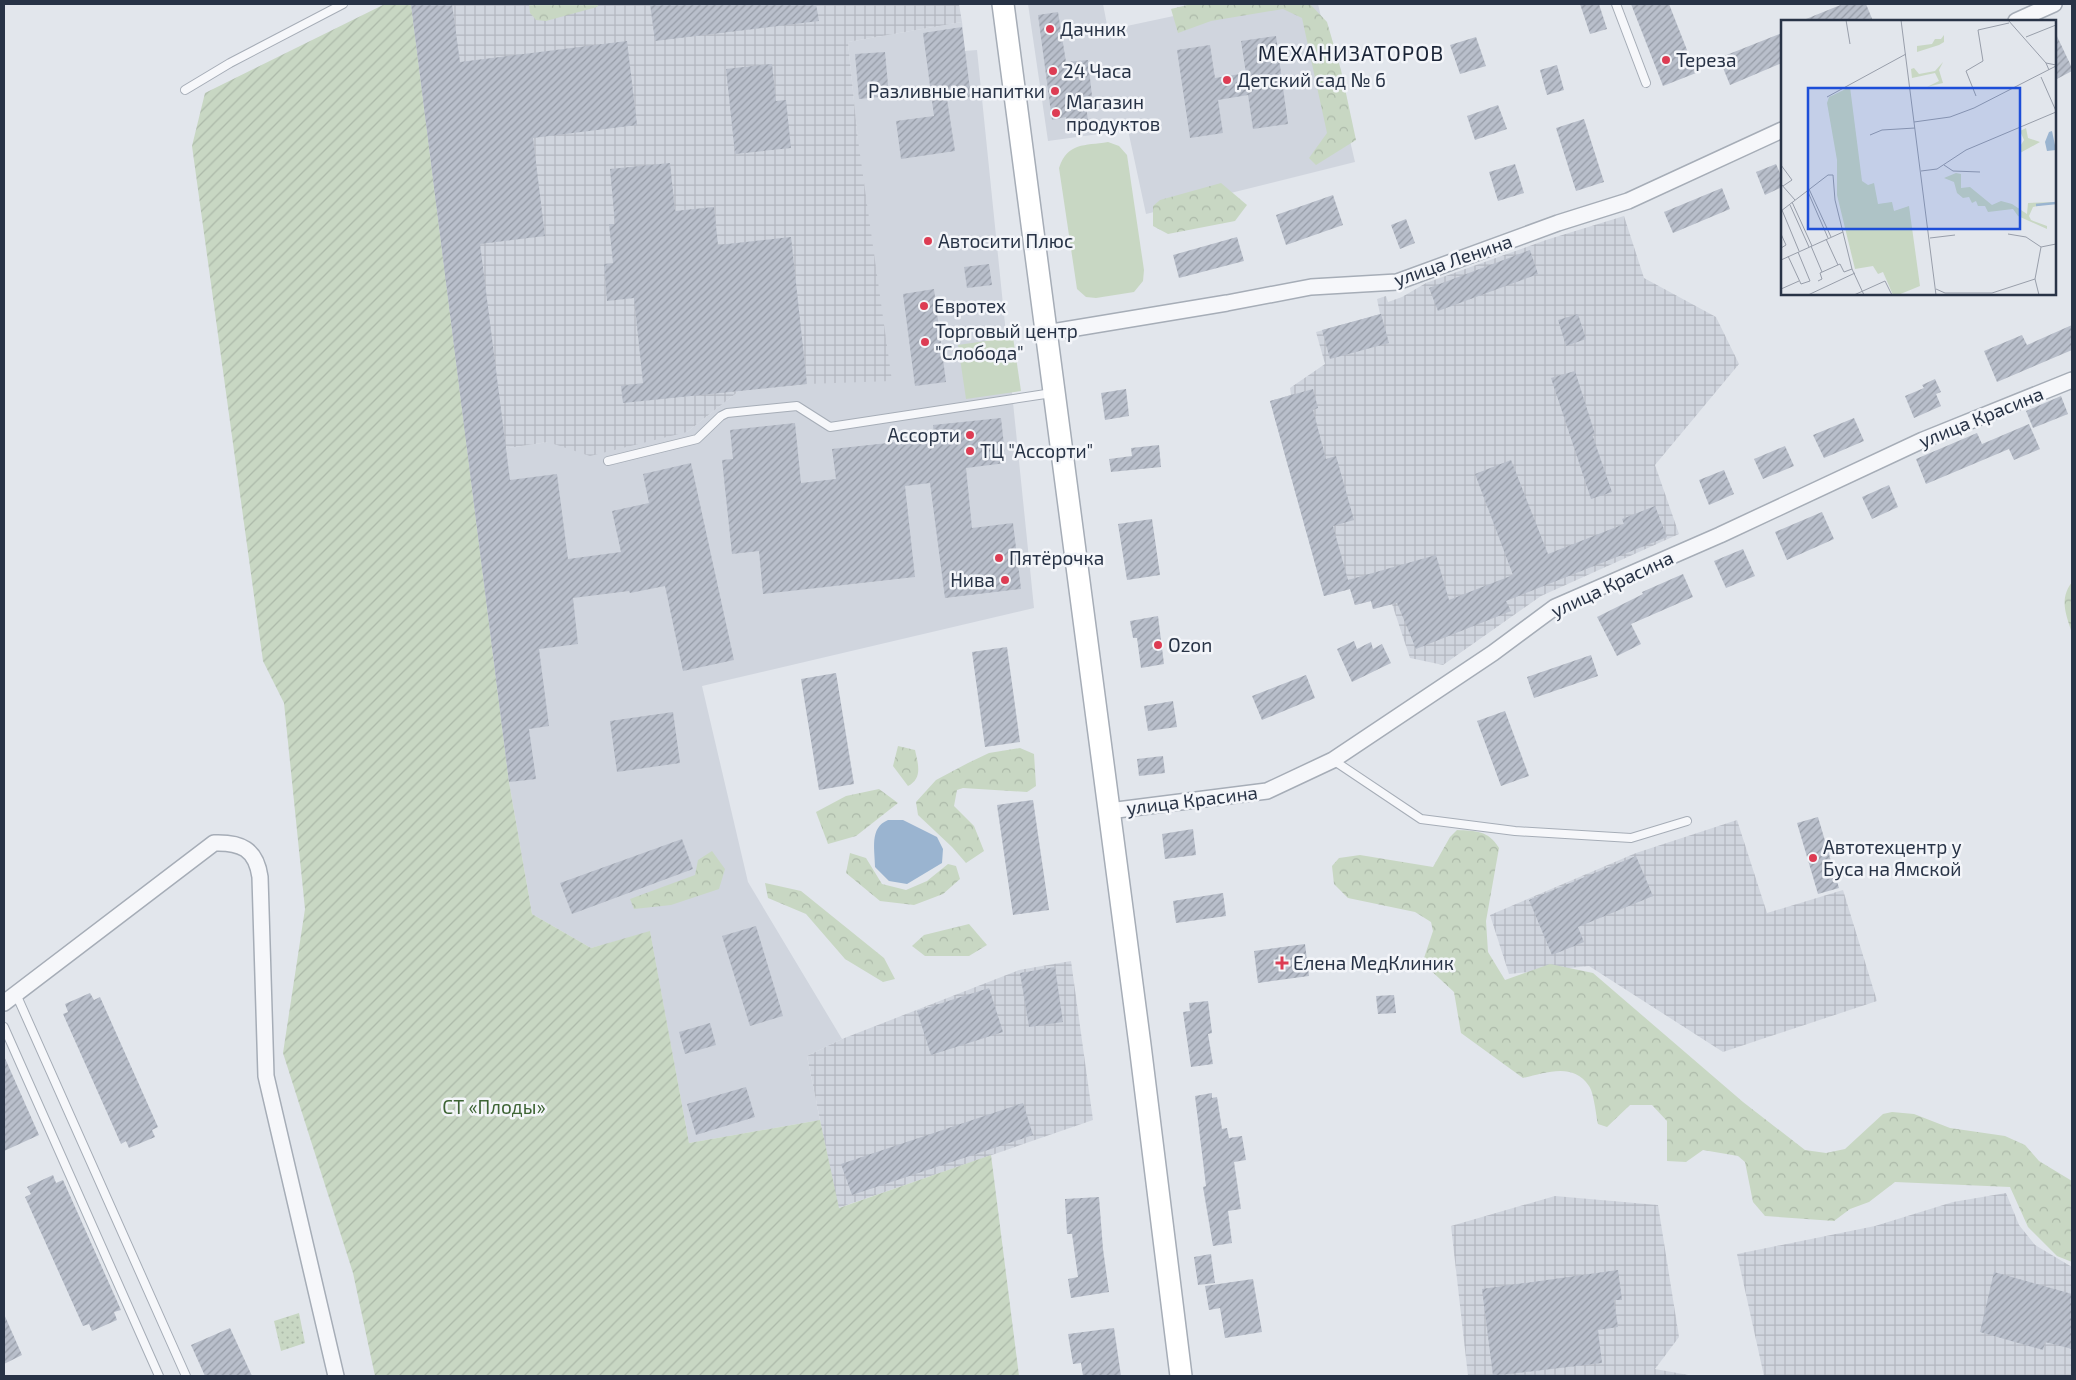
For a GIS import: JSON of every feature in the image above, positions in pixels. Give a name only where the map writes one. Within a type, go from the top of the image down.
[{"type":"main road","points":[[1003,4],[1181,1376]]},
{"type":"street","points":[[2018,20],[2054,4]]},
{"type":"street","name":"улица Ленина","points":[[1046,333],[1227,304],[1311,287],[1397,282],[1558,223],[1628,201],[1781,130]]},
{"type":"street","name":"улица Красина","points":[[1109,810],[1267,791],[1333,760],[1493,653],[1555,607],[1720,535],[1923,440],[2072,380]]},
{"type":"street","points":[[10,999],[214,843],[232,843],[248,851],[258,864],[260,878],[266,1076],[336,1376]]},
{"type":"lane","points":[[185,90],[343,4]]},
{"type":"lane","points":[[1616,4],[1646,83]]},
{"type":"lane","points":[[608,461],[696,439],[721,416],[727,413],[797,406],[830,427],[1053,393]]},
{"type":"lane","points":[[1333,760],[1421,819],[1516,831],[1631,838],[1687,821]]},
{"type":"lane","points":[[10,999],[186,1376]]},
{"type":"lane","points":[[4,1027],[159,1376]]},
{"type":"shaded area","points":[[411,4],[959,4],[962,22],[848,42],[858,140],[892,381],[807,384],[739,391],[687,432],[590,456],[548,442],[467,454]]},
{"type":"shaded area","name":"Детский сад № 6","points":[[1028,4],[1103,4],[1108,30],[1230,4],[1318,4],[1355,162],[1146,214],[1128,130],[1048,141]]},
{"type":"shaded area","points":[[962,22],[965,51],[977,50],[1034,608],[702,686],[748,882],[842,1039],[807,1056],[820,1120],[689,1143],[650,932],[591,948],[532,914],[509,782],[467,454],[548,442],[687,432],[739,391],[807,384],[858,140],[848,42]]},
{"type":"shaded area","points":[[1624,216],[1644,278],[1716,317],[1739,364],[1655,465],[1679,534],[1541,596],[1443,665],[1410,658],[1392,604],[1373,609],[1371,601],[1355,605],[1350,589],[1324,596],[1270,401],[1291,395],[1290,388],[1325,364],[1316,332],[1380,314],[1377,299],[1386,296],[1388,302],[1402,297],[1426,283],[1546,240]]},
{"type":"shaded area","points":[[1737,820],[1767,913],[1843,890],[1877,1001],[1723,1052],[1589,966],[1509,974],[1490,915],[1636,853]]},
{"type":"shaded area","points":[[1071,961],[1093,1120],[838,1208],[807,1056],[842,1039],[1019,970]]},
{"type":"shaded area","points":[[2006,1193],[2019,1225],[2035,1245],[2072,1267],[2072,1376],[1764,1376],[1737,1254],[1875,1226],[1953,1202]]},
{"type":"shaded area","points":[[1555,1196],[1658,1205],[1679,1337],[1655,1369],[1694,1376],[1468,1376],[1451,1226]]},
{"type":"green space","name":"СТ «Плоды»","points":[[385,4],[411,4],[509,782],[532,914],[591,948],[650,931],[689,1143],[820,1120],[839,1208],[991,1155],[1019,1376],[375,1376],[353,1273],[283,1053],[305,909],[284,703],[263,661],[192,146],[205,93]]},
{"type":"green space","points":[[529,4],[599,4],[597,7],[546,21],[536,20],[530,13]]},
{"type":"green space","points":[[1191,4],[1310,4],[1327,22],[1341,70],[1356,140],[1316,165],[1309,158],[1327,133],[1302,18],[1283,9],[1211,21],[1178,33],[1171,9]]},
{"type":"green space","points":[[1108,142],[1119,146],[1127,155],[1144,270],[1143,281],[1134,292],[1096,298],[1086,297],[1077,289],[1059,168],[1072,149],[1084,145]]},
{"type":"green space","points":[[1221,183],[1247,205],[1235,221],[1168,234],[1153,226],[1153,206],[1160,200]]},
{"type":"green space","points":[[1013,337],[1021,391],[966,399],[958,345]]},
{"type":"green space","points":[[2072,582],[2072,633],[2066,613],[2065,601],[2068,588]]},
{"type":"green space","points":[[898,746],[915,750],[918,775],[913,783],[908,786],[893,766]]},
{"type":"green space","points":[[1020,748],[1034,754],[1036,786],[1027,792],[963,788],[957,790],[954,806],[974,826],[984,851],[966,863],[918,815],[916,802],[936,780],[968,763],[989,753]]},
{"type":"green space","points":[[879,789],[898,803],[856,836],[828,844],[816,812],[846,796]]},
{"type":"green space","points":[[1457,830],[1476,831],[1486,835],[1499,848],[1486,921],[1488,952],[1505,980],[1550,964],[1593,973],[1743,1102],[1805,1150],[1826,1153],[1845,1149],[1883,1114],[1892,1112],[1914,1114],[1950,1128],[2005,1136],[2025,1145],[2039,1161],[2072,1181],[2072,1262],[2057,1256],[2028,1227],[2010,1187],[1895,1182],[1869,1202],[1850,1209],[1834,1221],[1765,1216],[1753,1202],[1745,1162],[1738,1156],[1703,1150],[1686,1162],[1667,1161],[1667,1121],[1652,1105],[1630,1105],[1607,1127],[1598,1124],[1591,1089],[1583,1079],[1575,1074],[1559,1071],[1523,1078],[1461,1033],[1454,992],[1427,967],[1424,958],[1433,931],[1431,922],[1415,912],[1348,898],[1334,884],[1332,866],[1339,858],[1360,855],[1433,867],[1450,837]]},
{"type":"green space","points":[[712,851],[725,869],[719,889],[671,905],[634,909],[630,899],[695,875],[698,860]]},
{"type":"green space","points":[[850,853],[866,858],[882,884],[906,890],[927,881],[948,864],[956,866],[960,879],[943,894],[914,905],[880,901],[846,873]]},
{"type":"green space","points":[[765,883],[801,891],[884,958],[895,979],[883,982],[845,959],[806,914],[768,898]]},
{"type":"green space","points":[[969,924],[987,945],[969,956],[925,956],[912,946],[924,935]]},
{"type":"green space","points":[[299,1313],[305,1343],[281,1351],[274,1321]]},
{"type":"water","points":[[888,820],[903,820],[937,837],[943,849],[942,863],[907,884],[889,881],[875,867],[874,846],[878,828]]},
{"type":"building","points":[[411,4],[452,4],[460,62],[627,41],[637,125],[533,138],[545,236],[480,244],[510,480],[557,474],[568,559],[621,552],[612,511],[649,503],[643,474],[691,463],[734,660],[683,671],[665,586],[630,593],[629,591],[573,598],[578,644],[539,649],[549,726],[529,729],[536,779],[509,782]]},
{"type":"building","points":[[650,4],[816,4],[819,21],[655,41]]},
{"type":"building","points":[[1580,4],[1599,4],[1607,29],[1590,34]]},
{"type":"building","points":[[1631,4],[1669,4],[1696,73],[1663,86]]},
{"type":"building","points":[[1843,4],[1866,4],[1873,20],[1803,20]]},
{"type":"building","points":[[1058,12],[1066,62],[1088,60],[1092,96],[1085,97],[1088,121],[1067,124],[1066,117],[1052,120],[1038,15]]},
{"type":"building","points":[[962,27],[971,97],[947,99],[955,151],[901,159],[896,121],[934,116],[923,33]]},
{"type":"building","points":[[1781,33],[1781,63],[1730,85],[1719,58]]},
{"type":"building","points":[[2056,34],[2072,68],[2072,71],[2056,79]]},
{"type":"building","points":[[1276,36],[1288,124],[1253,129],[1248,95],[1218,100],[1223,133],[1190,138],[1177,50],[1210,45],[1215,78],[1246,73],[1241,41]]},
{"type":"building","points":[[1476,37],[1486,66],[1460,74],[1450,45]]},
{"type":"building","points":[[885,52],[889,96],[859,99],[855,54]]},
{"type":"building","points":[[772,64],[776,101],[786,100],[791,148],[735,154],[726,69]]},
{"type":"building","points":[[1557,65],[1564,90],[1547,95],[1540,70]]},
{"type":"building","points":[[1498,105],[1507,129],[1475,140],[1467,116]]},
{"type":"building","points":[[1584,119],[1604,182],[1576,191],[1556,128]]},
{"type":"building","points":[[670,163],[675,211],[714,207],[718,245],[791,237],[807,384],[623,403],[621,386],[643,383],[634,298],[607,301],[604,264],[613,263],[609,224],[615,224],[610,169]]},
{"type":"building","points":[[1515,164],[1524,193],[1498,201],[1489,172]]},
{"type":"building","points":[[1776,164],[1781,176],[1781,187],[1765,195],[1756,172]]},
{"type":"building","points":[[1722,188],[1730,209],[1673,233],[1664,212]]},
{"type":"building","points":[[1333,195],[1343,225],[1286,245],[1276,215]]},
{"type":"building","points":[[1406,219],[1415,243],[1400,249],[1391,225]]},
{"type":"building","points":[[1237,237],[1244,261],[1179,278],[1173,255]]},
{"type":"building","points":[[1530,250],[1538,274],[1438,311],[1429,288]]},
{"type":"building","points":[[989,264],[992,285],[967,288],[964,267]]},
{"type":"building","name":"Торговый центр \"Слобода\"","points":[[934,289],[946,382],[915,386],[903,294]]},
{"type":"building","points":[[1381,314],[1389,343],[1330,359],[1322,330]]},
{"type":"building","points":[[1578,314],[1586,339],[1566,346],[1558,320]]},
{"type":"building","points":[[2072,325],[2072,350],[1997,382],[1984,351],[2022,335],[2027,345]]},
{"type":"building","points":[[1575,371],[1595,434],[1592,434],[1612,492],[1591,499],[1551,378]]},
{"type":"building","points":[[1935,379],[1941,392],[1936,394],[1941,406],[1914,418],[1905,396],[1924,388],[1922,385]]},
{"type":"building","points":[[1126,389],[1129,416],[1105,420],[1101,393]]},
{"type":"building","points":[[1313,389],[1318,408],[1313,410],[1326,459],[1336,456],[1354,520],[1333,526],[1348,580],[1436,555],[1449,600],[1513,575],[1475,474],[1511,460],[1548,554],[1624,524],[1622,519],[1655,506],[1667,537],[1506,601],[1511,611],[1416,649],[1397,603],[1373,609],[1371,601],[1355,605],[1350,589],[1324,596],[1270,401]]},
{"type":"building","points":[[2061,396],[2068,414],[2033,428],[2026,411]]},
{"type":"building","points":[[1001,418],[1006,463],[966,468],[972,528],[1013,523],[1021,589],[945,598],[930,483],[905,486],[915,577],[763,594],[759,551],[732,554],[722,460],[733,459],[730,430],[795,423],[801,483],[836,479],[832,449],[934,438],[933,425]]},
{"type":"building","points":[[1854,418],[1864,441],[1824,458],[1813,435]]},
{"type":"building","points":[[2029,424],[2040,449],[2014,460],[2009,449],[1926,484],[1916,459],[1977,433],[1982,444]]},
{"type":"building","points":[[1159,445],[1161,467],[1111,472],[1109,459],[1132,456],[1131,448]]},
{"type":"building","points":[[1785,446],[1794,466],[1763,479],[1754,459]]},
{"type":"building","points":[[1724,470],[1734,494],[1709,505],[1699,480]]},
{"type":"building","points":[[1889,485],[1898,507],[1872,519],[1862,497]]},
{"type":"building","points":[[1822,512],[1834,539],[1787,560],[1775,532]]},
{"type":"building","points":[[1152,519],[1160,575],[1127,580],[1118,524]]},
{"type":"building","points":[[1743,549],[1755,576],[1726,588],[1714,561]]},
{"type":"building","points":[[1683,574],[1693,597],[1631,624],[1641,644],[1617,656],[1597,617],[1643,594],[1642,592]]},
{"type":"building","points":[[1158,616],[1164,664],[1141,668],[1137,638],[1133,638],[1130,621]]},
{"type":"building","points":[[1354,641],[1357,649],[1371,642],[1373,649],[1382,644],[1391,663],[1352,682],[1337,649]]},
{"type":"building","points":[[1007,647],[1020,742],[985,747],[972,652]]},
{"type":"building","points":[[1591,655],[1598,676],[1534,698],[1527,677]]},
{"type":"building","points":[[836,673],[854,784],[819,790],[801,679]]},
{"type":"building","points":[[1306,675],[1315,698],[1262,720],[1252,696]]},
{"type":"building","points":[[1173,701],[1177,727],[1148,731],[1144,706]]},
{"type":"building","points":[[1505,711],[1529,776],[1501,786],[1477,721]]},
{"type":"building","points":[[673,712],[680,763],[617,772],[610,721]]},
{"type":"building","points":[[1163,756],[1165,773],[1139,776],[1137,759]]},
{"type":"building","points":[[1033,800],[1049,910],[1013,915],[997,805]]},
{"type":"building","points":[[1818,817],[1839,888],[1818,894],[1797,823]]},
{"type":"building","points":[[1193,829],[1196,855],[1165,859],[1162,834]]},
{"type":"building","points":[[682,839],[693,869],[572,914],[560,883]]},
{"type":"building","points":[[1636,856],[1653,896],[1578,927],[1584,942],[1552,955],[1529,900]]},
{"type":"building","points":[[1223,893],[1226,916],[1176,923],[1173,901]]},
{"type":"building","points":[[756,926],[783,1016],[750,1026],[722,936]]},
{"type":"building","name":"Елена МедКлиник","points":[[1305,944],[1309,976],[1258,983],[1254,951]]},
{"type":"building","points":[[1055,967],[1063,1022],[1029,1027],[1020,973]]},
{"type":"building","points":[[989,988],[1003,1032],[931,1055],[917,1011]]},
{"type":"building","points":[[90,993],[94,1000],[100,997],[158,1127],[152,1130],[155,1137],[129,1148],[126,1141],[121,1144],[63,1014],[68,1012],[65,1004]]},
{"type":"building","points":[[1394,995],[1396,1013],[1378,1014],[1376,996]]},
{"type":"building","points":[[1208,1001],[1212,1033],[1208,1034],[1213,1064],[1191,1067],[1183,1012],[1190,1011],[1189,1003]]},
{"type":"building","points":[[710,1023],[716,1045],[685,1054],[679,1032]]},
{"type":"building","points":[[4,1056],[39,1135],[4,1151]]},
{"type":"building","points":[[746,1087],[755,1117],[696,1135],[687,1104]]},
{"type":"building","points":[[1212,1093],[1212,1098],[1217,1097],[1222,1129],[1227,1128],[1229,1138],[1242,1136],[1246,1160],[1234,1162],[1241,1209],[1228,1211],[1232,1243],[1213,1246],[1203,1187],[1206,1186],[1195,1096]]},
{"type":"building","points":[[1023,1103],[1033,1135],[852,1195],[841,1164]]},
{"type":"building","points":[[53,1175],[56,1183],[63,1180],[121,1310],[114,1312],[117,1320],[92,1331],[89,1324],[83,1326],[25,1197],[31,1194],[27,1187]]},
{"type":"building","points":[[1099,1197],[1109,1292],[1071,1298],[1068,1279],[1078,1277],[1072,1234],[1067,1234],[1065,1199]]},
{"type":"building","points":[[1211,1254],[1215,1283],[1198,1285],[1194,1257]]},
{"type":"building","points":[[1618,1270],[1622,1300],[1614,1300],[1618,1327],[1598,1330],[1602,1363],[1493,1376],[1482,1289]]},
{"type":"building","points":[[1994,1272],[2072,1294],[2072,1349],[2045,1342],[2043,1350],[1980,1332]]},
{"type":"building","points":[[1253,1279],[1262,1332],[1225,1338],[1220,1308],[1209,1310],[1205,1286]]},
{"type":"building","points":[[4,1314],[22,1355],[4,1364]]},
{"type":"building","points":[[230,1328],[252,1376],[205,1376],[191,1345]]},
{"type":"building","points":[[1114,1328],[1121,1376],[1083,1376],[1081,1363],[1073,1364],[1068,1334]]},
{"type":"place","name":"Дачник","points":[[1050,29]]},
{"type":"place","name":"Тереза","points":[[1666,60]]},
{"type":"place","name":"24 Часа","points":[[1053,71]]},
{"type":"place","name":"Детский сад № 6","points":[[1227,80]]},
{"type":"place","name":"Разливные напитки","points":[[1055,91]]},
{"type":"place","name":"Магазин продуктов","points":[[1056,113]]},
{"type":"place","name":"Автосити Плюс","points":[[928,241]]},
{"type":"place","name":"Евротех","points":[[924,306]]},
{"type":"place","name":"Торговый центр \"Слобода\"","points":[[925,342]]},
{"type":"place","name":"Ассорти","points":[[970,435]]},
{"type":"place","name":"ТЦ \"Ассорти\"","points":[[970,451]]},
{"type":"place","name":"Пятёрочка","points":[[999,558]]},
{"type":"place","name":"Нива","points":[[1005,580]]},
{"type":"place","name":"Ozon","points":[[1158,645]]},
{"type":"place","name":"Автотехцентр у Буса на Ямской","points":[[1813,858]]},
{"type":"place","name":"Елена МедКлиник","points":[[1282,963]]},
{"type":"district","name":"МЕХАНИЗАТОРОВ","points":[[1351,54]]}]
